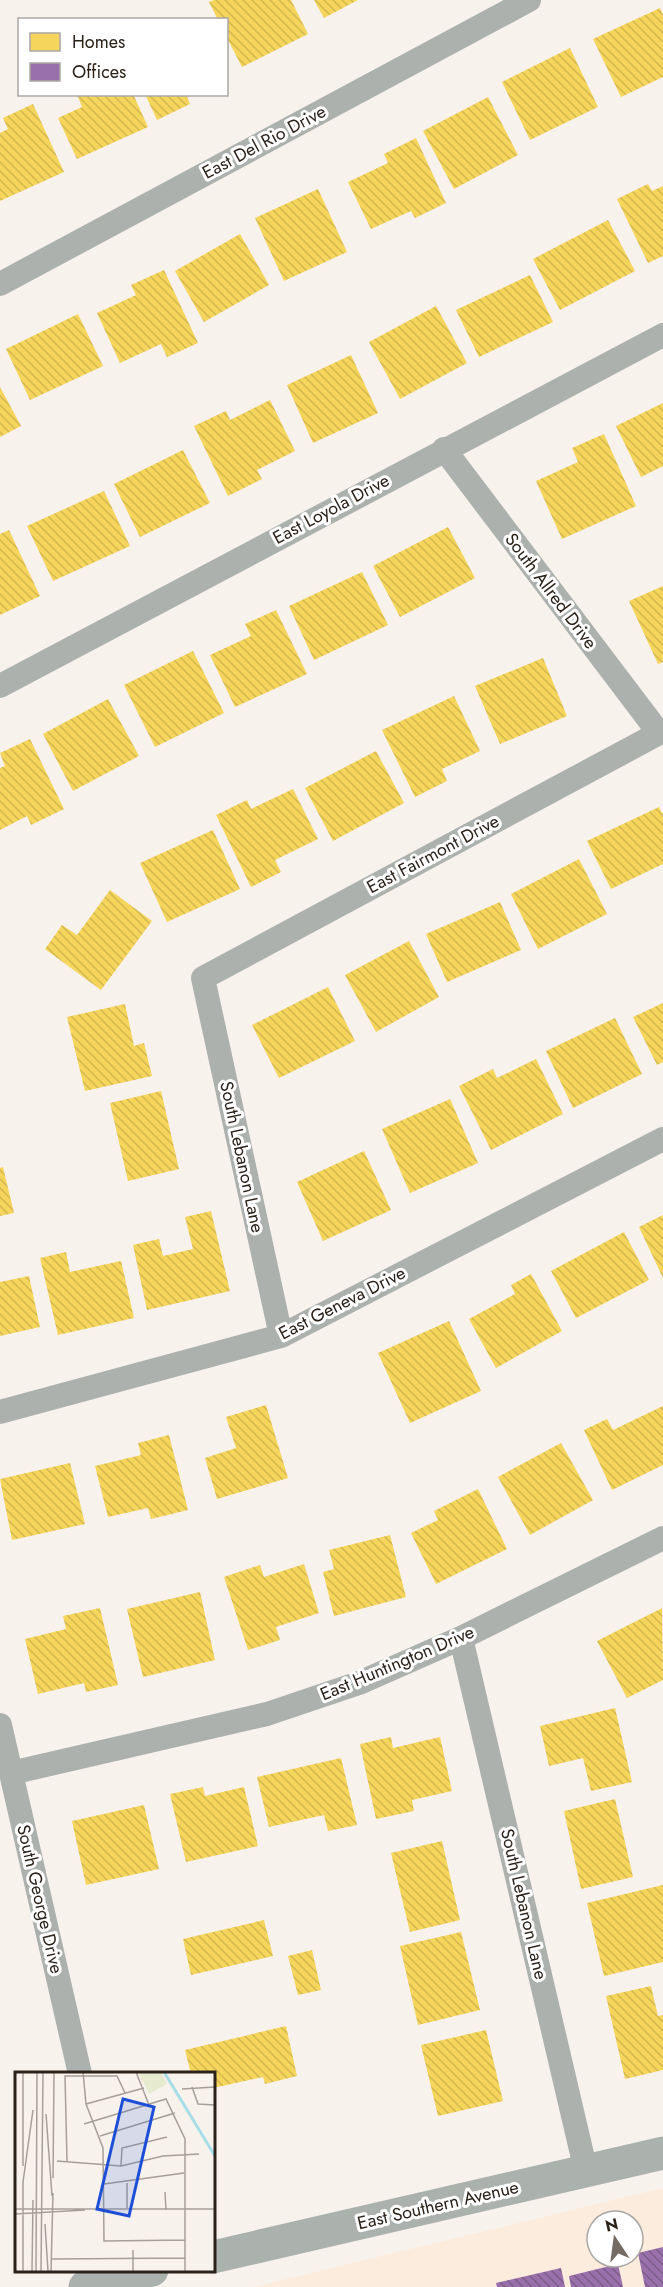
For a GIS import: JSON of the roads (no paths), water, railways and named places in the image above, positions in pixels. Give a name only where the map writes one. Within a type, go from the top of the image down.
[{"type":"main road","name":"East Southern Avenue","points":[[214,2256],[663,2152]]},
{"type":"main road","points":[[85,2287],[135,2276]]},
{"type":"street","name":"East Del Rio Drive","points":[[0,284],[529,0]]},
{"type":"street","name":"East Loyola Drive","points":[[0,686],[663,334]]},
{"type":"street","name":"South Allred Drive","points":[[444,449],[661,732]]},
{"type":"street","name":"East Fairmont Drive","points":[[203,978],[661,732]]},
{"type":"street","name":"South Lebanon Lane","points":[[203,978],[281,1336]]},
{"type":"street","name":"East Geneva Drive","points":[[0,1412],[281,1336],[663,1139]]},
{"type":"street","name":"East Huntington Drive","points":[[11,1773],[267,1714],[359,1683],[461,1638],[663,1538]]},
{"type":"street","name":"South Lebanon Lane","points":[[461,1638],[586,2171]]},
{"type":"street","name":"South George Drive","points":[[0,1725],[80,2072]]}]
